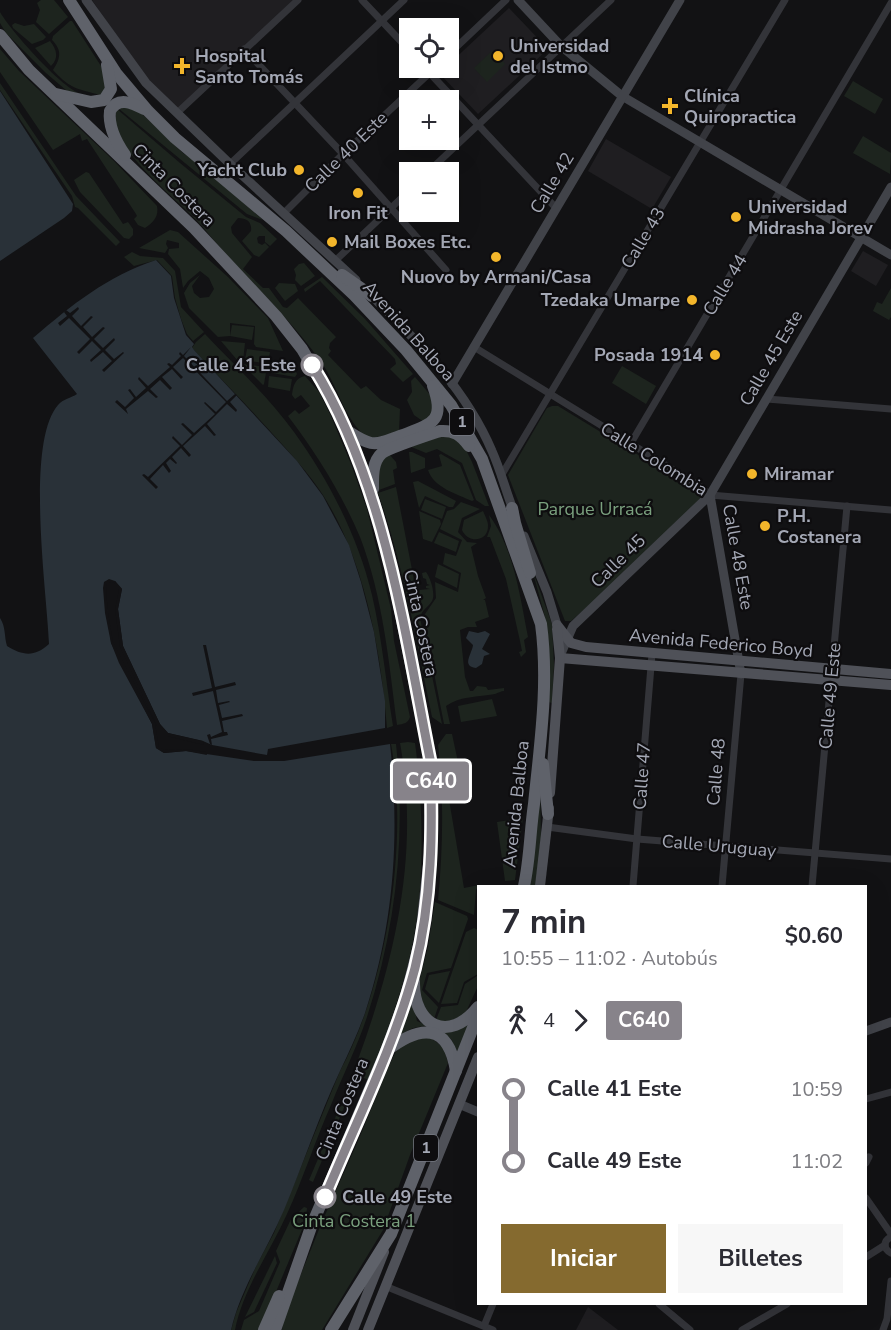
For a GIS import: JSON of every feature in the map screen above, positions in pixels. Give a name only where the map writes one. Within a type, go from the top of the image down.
[{"type":"highway","name":"Avenida Balboa","points":[[69,0],[105,57],[148,111],[175,138],[303,246],[386,328],[432,381],[464,426],[482,459],[541,624],[545,667],[541,742],[524,885]]},
{"type":"highway","name":"Cinta Costera","points":[[0,35],[14,54],[52,92],[194,228],[276,316],[302,349],[323,382],[345,429],[374,502],[394,580],[430,759],[432,819],[429,876],[421,938],[415,968],[386,1051],[311,1227],[275,1330]]},
{"type":"highway","points":[[52,92],[91,102],[104,100],[111,89],[105,57]]},
{"type":"highway","points":[[136,171],[115,137],[110,111],[116,103],[125,101],[148,111]]},
{"type":"highway","points":[[303,246],[372,296]]},
{"type":"highway","points":[[345,429],[372,443],[382,442],[427,426],[434,420],[438,409],[437,395],[432,381]]},
{"type":"highway","points":[[374,502],[373,474],[376,462],[382,453],[448,430],[462,436],[484,480],[493,492]]},
{"type":"highway","points":[[512,508],[535,588],[541,624]]},
{"type":"highway","points":[[541,742],[548,814]]},
{"type":"highway","points":[[415,968],[415,1002],[420,1013],[430,1023],[442,1027],[456,1025],[467,1019],[477,1007]]},
{"type":"highway","points":[[458,1067],[477,1018]]},
{"type":"highway","points":[[386,1051],[411,1035],[431,1033],[443,1039],[449,1046],[458,1067]]},
{"type":"highway","points":[[458,1067],[477,1038]]},
{"type":"highway","name":"1","points":[[391,1234],[458,1067]]},
{"type":"highway","points":[[264,1330],[311,1227]]},
{"type":"highway","points":[[331,1330],[391,1234]]},
{"type":"main road","name":"Avenida Balboa","points":[[87,0],[146,83],[230,164],[336,260],[416,339],[442,369],[481,429],[547,592],[556,625]]},
{"type":"main road","points":[[518,0],[561,46],[622,96],[891,255]]},
{"type":"main road","name":"Calle 42","points":[[452,384],[680,0]]},
{"type":"main road","points":[[861,237],[891,187]]},
{"type":"main road","name":"Calle 45 Este","points":[[710,495],[861,237]]},
{"type":"main road","name":"Calle 45","points":[[563,641],[573,626],[710,495]]},
{"type":"main road","name":"Calle 48 Este","points":[[710,495],[739,661]]},
{"type":"main road","name":"1","points":[[556,625],[563,641]]},
{"type":"main road","name":"Avenida Balboa","points":[[540,885],[563,641]]},
{"type":"main road","name":"Avenida Federico Boyd","points":[[563,641],[578,646],[652,654],[891,674]]},
{"type":"main road","name":"Avenida Federico Boyd","points":[[560,658],[891,685]]},
{"type":"main road","name":"Calle 48","points":[[739,661],[741,674]]},
{"type":"main road","points":[[867,1031],[891,1022]]},
{"type":"main road","points":[[368,1330],[477,1059]]},
{"type":"main road","points":[[459,1104],[477,1112]]},
{"type":"main road","name":"1","points":[[353,1330],[391,1234]]},
{"type":"street","points":[[177,113],[298,0]]},
{"type":"street","points":[[362,0],[399,40]]},
{"type":"street","points":[[230,164],[404,0]]},
{"type":"street","points":[[459,45],[507,0]]},
{"type":"street","points":[[438,162],[611,0]]},
{"type":"street","name":"Calle 43","points":[[501,476],[785,0]]},
{"type":"street","name":"Calle 44","points":[[631,443],[891,3]]},
{"type":"street","points":[[244,49],[343,154],[446,270]]},
{"type":"street","name":"Calle 40 Este","points":[[284,213],[421,78]]},
{"type":"street","points":[[438,78],[477,124],[556,208]]},
{"type":"street","points":[[336,260],[399,200]]},
{"type":"street","name":"Calle Colombia","points":[[474,347],[631,443],[710,495],[891,510]]},
{"type":"street","points":[[767,399],[891,409]]},
{"type":"street","name":"Calle 49 Este","points":[[812,885],[847,506]]},
{"type":"street","name":"Calle 47","points":[[633,885],[652,654]]},
{"type":"street","name":"Calle 48","points":[[722,885],[741,674]]},
{"type":"street","name":"Calle Uruguay","points":[[547,827],[637,839],[891,859]]},
{"type":"street","points":[[867,1099],[891,1092]]},
{"type":"street","points":[[867,1199],[891,1235],[885,1245],[887,1251],[891,1253]]},
{"type":"street","points":[[867,1256],[885,1245]]},
{"type":"street","points":[[883,1330],[887,1319],[891,1281]]},
{"type":"street","points":[[386,1287],[493,1330]]},
{"type":"street","points":[[484,1326],[493,1305]]},
{"type":"street","points":[[660,1305],[690,1330]]},
{"type":"street","points":[[742,1330],[785,1305]]},
{"type":"street","points":[[467,1330],[470,1321]]},
{"type":"shaded area","name":"Hospital Santo Tomás","points":[[92,0],[295,0],[177,113],[148,82]]},
{"type":"shaded area","name":"Universidad del Istmo","points":[[509,8],[548,49],[478,114],[459,94],[459,90],[455,90],[444,78],[459,78],[459,55]]},
{"type":"shaded area","points":[[0,91],[73,204],[72,211],[64,218],[0,261]]},
{"type":"shaded area","points":[[606,139],[671,177],[652,209],[588,171]]},
{"type":"shaded area","points":[[863,251],[888,265],[876,286],[851,271]]},
{"type":"shaded area","points":[[156,260],[171,276],[174,298],[186,335],[194,344],[192,347],[194,350],[297,461],[323,496],[349,545],[374,632],[385,701],[385,728],[268,749],[267,755],[212,745],[168,733],[160,724],[123,646],[118,609],[122,589],[115,581],[104,582],[111,643],[152,724],[156,748],[164,753],[186,751],[254,761],[284,761],[390,744],[394,847],[388,913],[375,980],[362,1020],[325,1105],[284,1210],[241,1299],[231,1330],[0,1330],[0,618],[7,646],[29,654],[49,644],[40,520],[42,451],[48,424],[58,405],[77,394],[33,338],[106,283]]},
{"type":"shaded area","points":[[469,631],[478,633],[485,631],[490,634],[482,649],[490,654],[484,656],[482,664],[476,668],[468,662],[473,645],[466,638]]},
{"type":"shaded area","points":[[588,1307],[618,1330],[576,1330]]},
{"type":"green space","points":[[41,0],[54,0],[68,17],[49,34],[36,22],[40,10],[37,3]]},
{"type":"green space","points":[[0,12],[36,57],[60,80],[79,93],[67,91],[6,33],[0,23]]},
{"type":"green space","points":[[70,21],[101,66],[107,80],[103,96],[71,85],[53,70],[58,62],[59,54],[52,40],[53,36]]},
{"type":"green space","points":[[15,23],[24,26],[34,24],[46,37],[32,44],[13,28],[12,25]]},
{"type":"green space","points":[[50,41],[56,54],[51,66],[35,48]]},
{"type":"green space","points":[[0,49],[19,71],[114,161],[157,206],[155,219],[151,223],[145,228],[138,225],[134,219],[136,214],[87,139],[82,141],[80,134],[53,150],[0,72]]},
{"type":"green space","points":[[493,50],[505,64],[487,82],[474,68]]},
{"type":"green space","points":[[853,81],[883,99],[875,114],[844,96]]},
{"type":"green space","points":[[0,83],[76,196],[120,242],[116,246],[75,207],[72,196],[0,90]]},
{"type":"green space","points":[[121,106],[139,111],[183,153],[201,165],[263,220],[247,214],[118,108]]},
{"type":"green space","points":[[117,109],[246,217],[260,223],[277,239],[270,246],[265,242],[265,236],[257,238],[258,243],[262,245],[265,243],[269,247],[259,257],[254,255],[242,241],[251,231],[248,221],[238,218],[231,227],[232,233],[252,257],[243,269],[263,288],[269,288],[283,307],[287,308],[298,298],[336,337],[330,343],[331,351],[328,355],[361,389],[366,386],[381,400],[400,409],[399,432],[369,439],[360,431],[347,412],[326,369],[305,341],[202,226],[132,156],[116,124]]},
{"type":"green space","points":[[863,136],[891,153],[890,174],[853,153]]},
{"type":"green space","points":[[86,172],[89,173],[123,224],[128,222],[133,229],[133,235],[129,239],[124,238],[80,192],[74,180]]},
{"type":"green space","points":[[170,230],[178,232],[228,277],[268,318],[283,351],[256,347],[254,344],[255,326],[230,323],[230,336],[218,337],[189,308],[184,293],[190,283],[200,275],[192,286],[194,293],[200,298],[209,297],[214,289],[209,278],[200,271],[183,288],[180,269],[168,254],[169,249],[179,248],[179,243],[167,240],[168,248],[165,253],[139,248]]},
{"type":"green space","points":[[132,252],[140,256],[163,258],[175,271],[181,307],[204,332],[193,341],[187,334],[181,319],[172,276],[157,260],[134,266],[124,257]]},
{"type":"green space","points":[[304,263],[315,276],[301,286],[295,280],[294,269]]},
{"type":"green space","points":[[322,277],[365,319],[413,374],[403,382],[390,369],[396,364],[395,359],[320,281],[305,292],[304,289]]},
{"type":"green space","points":[[279,283],[295,284],[298,291],[285,301],[275,288]]},
{"type":"green space","points":[[891,288],[891,317],[889,320],[873,311],[877,302],[882,304]]},
{"type":"green space","points":[[232,325],[254,327],[252,340],[230,336]]},
{"type":"green space","points":[[205,334],[284,419],[307,450],[341,510],[359,552],[372,595],[393,726],[387,728],[375,638],[360,577],[338,521],[323,495],[298,462],[192,348]]},
{"type":"green space","points":[[221,341],[245,343],[243,361],[238,361]]},
{"type":"green space","points":[[247,349],[270,352],[268,364],[245,360]]},
{"type":"green space","points":[[286,360],[290,360],[297,374],[295,377],[272,373],[273,369]]},
{"type":"green space","points":[[242,364],[267,367],[264,384],[263,385]]},
{"type":"green space","points":[[622,366],[656,386],[646,404],[612,383]]},
{"type":"green space","points":[[269,376],[292,379],[290,391],[268,387]]},
{"type":"green space","points":[[305,376],[319,392],[330,414],[367,509],[391,609],[394,641],[410,717],[402,724],[397,725],[380,606],[360,537],[328,474],[288,416],[295,410],[299,414],[310,406],[301,395],[295,399],[292,395],[295,383]]},
{"type":"green space","points":[[415,377],[432,397],[434,413],[424,422],[414,415],[407,400],[412,392],[411,381]]},
{"type":"green space","name":"Parque Urracá","points":[[558,406],[704,495],[662,542],[571,621],[565,621],[508,475],[547,408]]},
{"type":"green space","points":[[447,435],[463,444],[489,506],[476,500],[462,463],[437,449],[426,453],[409,446]]},
{"type":"green space","points":[[409,452],[425,458],[425,468],[411,473]]},
{"type":"green space","points":[[389,454],[396,462],[397,468],[393,470],[395,484],[379,490],[378,464]]},
{"type":"green space","points":[[439,455],[460,465],[474,500],[447,490],[431,476],[428,470],[442,466]]},
{"type":"green space","points":[[418,481],[456,501],[453,507],[425,496],[419,508],[413,482]]},
{"type":"green space","points":[[396,487],[414,580],[420,580],[419,590],[430,589],[426,588],[430,585],[423,578],[422,573],[426,572],[433,590],[432,601],[420,618],[442,724],[432,717],[402,574],[378,493]]},
{"type":"green space","points":[[425,499],[446,507],[442,519],[421,510]]},
{"type":"green space","points":[[461,502],[480,509],[462,518],[458,532],[467,542],[477,543],[471,547],[486,598],[483,600],[485,600],[489,617],[475,622],[477,627],[460,630],[465,677],[470,691],[477,686],[486,687],[488,690],[504,688],[504,691],[451,703],[446,706],[450,724],[444,724],[423,617],[436,598],[435,582],[458,592],[461,573],[443,564],[445,553],[456,556],[462,540],[440,529],[447,511],[454,509]]},
{"type":"green space","points":[[419,511],[440,520],[441,524],[432,542],[423,539]]},
{"type":"green space","points":[[483,511],[488,523],[485,535],[478,539],[469,538],[462,530],[464,520]]},
{"type":"green space","points":[[489,515],[505,543],[519,589],[528,637],[524,640],[526,652],[521,657],[519,652],[522,651],[506,579],[490,537],[487,537],[491,526]]},
{"type":"green space","points":[[439,532],[459,541],[456,552],[434,543]]},
{"type":"green space","points":[[438,564],[459,574],[457,588],[435,577]]},
{"type":"green space","points":[[532,569],[552,624],[554,665],[552,703],[548,702],[545,617]]},
{"type":"green space","points":[[492,699],[497,716],[461,722],[458,706]]},
{"type":"green space","points":[[446,734],[452,734],[458,762],[445,776],[464,888],[477,885],[474,915],[438,900],[442,822],[438,745]]},
{"type":"green space","points":[[400,743],[415,743],[422,840],[418,913],[414,936],[395,1009],[369,1080],[361,1077],[355,1081],[313,1182],[309,1180],[371,1022],[387,967],[399,912],[406,857],[407,800]]},
{"type":"green space","points":[[391,744],[396,744],[399,779],[399,848],[392,916],[377,984],[359,1039],[293,1201],[250,1285],[235,1330],[231,1330],[236,1313],[257,1264],[274,1233],[356,1036],[382,955],[390,912],[397,824],[396,782]]},
{"type":"green space","points":[[540,774],[541,839],[536,885],[529,885]]},
{"type":"green space","points":[[518,811],[523,817],[515,880],[505,881],[497,822],[517,819]]},
{"type":"green space","points":[[435,902],[467,916],[468,919],[451,968],[427,973],[422,990],[438,1007],[434,1019],[422,1008],[419,982],[428,947]]},
{"type":"green space","points":[[474,928],[477,930],[477,975],[464,982],[457,1003],[441,1004],[466,932]]},
{"type":"green space","points":[[450,971],[439,1003],[425,989],[429,975]]},
{"type":"green space","points":[[477,976],[477,988],[465,1014],[447,1023],[436,1020],[441,1007],[458,1005],[465,984]]},
{"type":"green space","points":[[412,997],[417,1021],[431,1027],[476,1013],[457,1066],[452,1040],[438,1030],[424,1026],[417,1027],[397,1040]]},
{"type":"green space","name":"Cinta Costera 1","points":[[413,1036],[430,1037],[444,1048],[448,1063],[410,1155],[383,1230],[322,1330],[282,1330],[284,1316],[322,1222],[388,1068],[397,1049]]},
{"type":"green space","points":[[304,1207],[307,1208],[306,1220],[260,1330],[241,1330],[244,1320],[259,1311],[280,1262],[276,1251],[291,1219]]},
{"type":"green space","points":[[275,1256],[277,1263],[254,1312],[245,1317]]},
{"type":"pier","points":[[78,307],[79,309],[72,316],[81,326],[91,316],[93,317],[83,327],[92,337],[103,327],[105,328],[94,339],[103,348],[114,338],[115,340],[105,350],[114,359],[124,353],[104,372],[102,370],[112,361],[103,352],[91,362],[90,360],[101,350],[92,341],[79,354],[77,352],[90,339],[69,318],[60,326],[58,323],[67,316],[64,312],[66,310],[70,313]]},
{"type":"pier","points":[[191,347],[184,356],[227,401],[235,394],[237,395],[230,402],[237,410],[236,412],[227,404],[207,424],[216,435],[214,436],[205,426],[183,446],[191,455],[189,457],[181,448],[172,457],[176,464],[170,459],[166,463],[171,471],[169,473],[163,465],[150,479],[158,487],[156,489],[142,475],[148,477],[180,446],[172,438],[173,436],[182,445],[192,435],[181,424],[183,423],[194,433],[215,414],[205,402],[216,412],[226,402],[183,358],[173,367],[183,377],[181,379],[172,369],[162,377],[172,388],[170,390],[160,380],[150,389],[158,397],[156,398],[148,391],[126,409],[128,414],[115,402],[117,400],[125,407],[134,398],[128,390],[130,389],[136,397],[146,388],[138,379],[139,377],[148,386],[170,367],[167,364],[172,365],[181,356],[180,352],[183,355]]},
{"type":"pier","points":[[109,579],[115,581],[122,589],[118,609],[123,646],[160,724],[168,733],[203,741],[204,745],[167,736],[157,726],[120,647],[115,609],[119,590],[114,583],[109,582],[106,589],[113,642],[155,723],[159,747],[165,750],[186,749],[206,752],[207,755],[186,751],[164,753],[156,748],[152,724],[119,663],[111,643],[103,588],[104,582]]},
{"type":"pier","points":[[203,645],[206,645],[215,687],[235,682],[236,685],[216,690],[218,703],[230,702],[219,705],[222,718],[242,714],[243,716],[222,721],[224,732],[228,735],[211,739],[212,745],[207,735],[210,734],[211,737],[222,732],[213,691],[193,696],[192,693],[212,688]]},
{"type":"bus line","name":"C640","points":[[312,365],[335,405],[360,465],[385,541],[430,759],[432,793],[429,876],[415,968],[386,1051],[325,1197]]},
{"type":"place","name":"Universidad del Istmo","points":[[498,56]]},
{"type":"place","name":"Hospital Santo Tomás","points":[[182,66]]},
{"type":"place","name":"Clínica Quiropractica","points":[[670,106]]},
{"type":"place","name":"Yacht Club","points":[[299,170]]},
{"type":"place","name":"Iron Fit","points":[[358,193]]},
{"type":"place","name":"Universidad Midrasha Jorev","points":[[736,217]]},
{"type":"place","name":"Mail Boxes Etc.","points":[[332,242]]},
{"type":"place","name":"Nuovo by Armani/Casa","points":[[496,257]]},
{"type":"place","name":"Tzedaka Umarpe","points":[[692,300]]},
{"type":"place","name":"Posada 1914","points":[[715,355]]},
{"type":"place","name":"Calle 41 Este","points":[[312,365]]},
{"type":"place","name":"Miramar","points":[[752,474]]},
{"type":"place","name":"P.H. Costanera","points":[[765,526]]},
{"type":"place","name":"Calle 49 Este","points":[[325,1197]]}]
